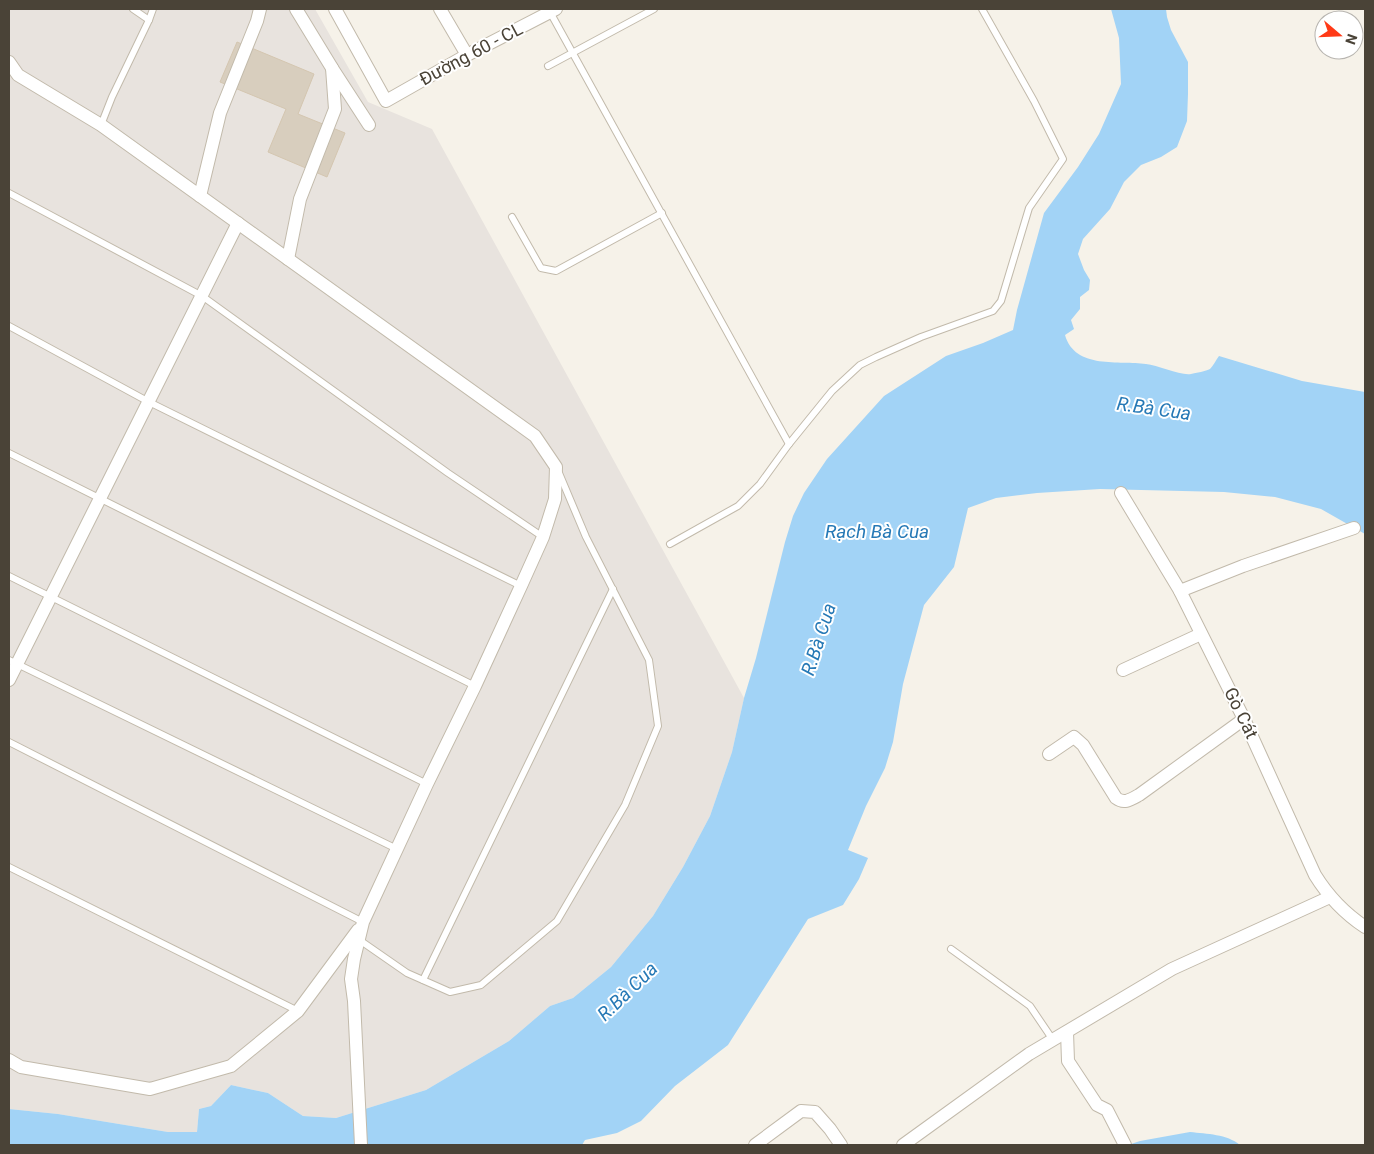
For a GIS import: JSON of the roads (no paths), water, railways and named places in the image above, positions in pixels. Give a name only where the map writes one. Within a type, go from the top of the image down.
[{"type":"street","points":[[200,196],[220,113],[257,21],[260,9]]},
{"type":"street","points":[[296,9],[370,125]]},
{"type":"street","name":"Đường 60 - CL","points":[[335,9],[386,101],[553,10]]},
{"type":"street","points":[[440,9],[467,56]]},
{"type":"street","points":[[9,62],[18,75],[100,125],[535,436],[556,467],[555,499],[543,537],[475,686],[397,849],[358,939],[351,980],[354,1000],[362,1145]]},
{"type":"street","points":[[288,259],[300,199],[335,109],[332,68]]},
{"type":"street","points":[[9,680],[13,662],[51,596],[238,224]]},
{"type":"street","name":"Gò Cát","points":[[1121,493],[1180,591],[1244,719],[1315,875],[1330,897],[1352,918],[1365,927]]},
{"type":"street","points":[[1180,591],[1243,566],[1354,528]]},
{"type":"street","points":[[1123,670],[1201,634]]},
{"type":"street","points":[[1048,754],[1074,737],[1083,745],[1116,798],[1121,802],[1128,801],[1244,719]]},
{"type":"street","points":[[903,1145],[1029,1054],[1172,969],[1330,897]]},
{"type":"street","points":[[9,1060],[20,1067],[150,1090],[231,1066],[298,1011],[364,922]]},
{"type":"street","points":[[1067,1032],[1068,1060],[1097,1105],[1107,1110],[1125,1144]]},
{"type":"street","points":[[755,1145],[801,1111],[815,1112],[841,1145]]},
{"type":"lane","points":[[133,9],[149,20]]},
{"type":"lane","points":[[100,125],[153,9]]},
{"type":"lane","points":[[548,66],[654,9]]},
{"type":"lane","points":[[670,544],[738,506],[760,484],[789,444],[832,391],[860,365],[921,336],[993,311],[1001,301],[1029,208],[1063,159],[1034,101],[982,9]]},
{"type":"lane","points":[[553,10],[572,53],[789,444]]},
{"type":"lane","points":[[9,193],[202,296],[440,467],[543,537]]},
{"type":"lane","points":[[512,217],[541,268],[556,271],[662,213]]},
{"type":"lane","points":[[9,326],[149,402],[521,586]]},
{"type":"lane","points":[[9,453],[475,686]]},
{"type":"lane","points":[[358,939],[407,973],[450,992],[481,985],[557,921],[624,805],[658,726],[649,660],[586,538],[556,467]]},
{"type":"lane","points":[[9,576],[427,784]]},
{"type":"lane","points":[[423,980],[613,589]]},
{"type":"lane","points":[[13,662],[397,849]]},
{"type":"lane","points":[[9,742],[364,922]]},
{"type":"lane","points":[[9,867],[298,1011]]},
{"type":"lane","points":[[951,949],[1030,1006],[1053,1040]]},
{"type":"water","name":"Rạch Bà Cua","points":[[1111,9],[1166,9],[1171,30],[1188,62],[1187,121],[1177,147],[1161,157],[1141,165],[1124,182],[1110,209],[1083,239],[1078,254],[1090,280],[1089,290],[1080,297],[1080,309],[1071,320],[1074,329],[1065,335],[1070,346],[1078,354],[1088,359],[1146,364],[1187,374],[1210,369],[1219,356],[1302,381],[1365,392],[1365,534],[1321,509],[1275,497],[1224,492],[1100,489],[996,498],[968,508],[954,567],[924,605],[903,684],[893,742],[885,768],[866,806],[848,850],[868,858],[859,879],[843,905],[808,919],[728,1045],[675,1086],[641,1121],[617,1133],[585,1140],[582,1145],[9,1145],[9,1109],[58,1114],[168,1132],[197,1132],[199,1109],[211,1106],[231,1085],[268,1093],[303,1116],[336,1118],[426,1090],[509,1041],[550,1006],[573,998],[611,967],[653,916],[683,867],[710,816],[732,752],[744,698],[785,542],[793,516],[804,493],[827,459],[884,396],[946,356],[1013,330],[1044,213],[1078,167],[1099,134],[1121,84],[1119,38]]},
{"type":"water","points":[[1190,1132],[1223,1137],[1240,1145],[1128,1145],[1140,1141]]},
{"type":"water label","name":"R.Bà Cua","points":[[1154,408]]},
{"type":"water label","name":"R.Bà Cua","points":[[818,639]]},
{"type":"water label","name":"R.Bà Cua","points":[[627,991]]}]
